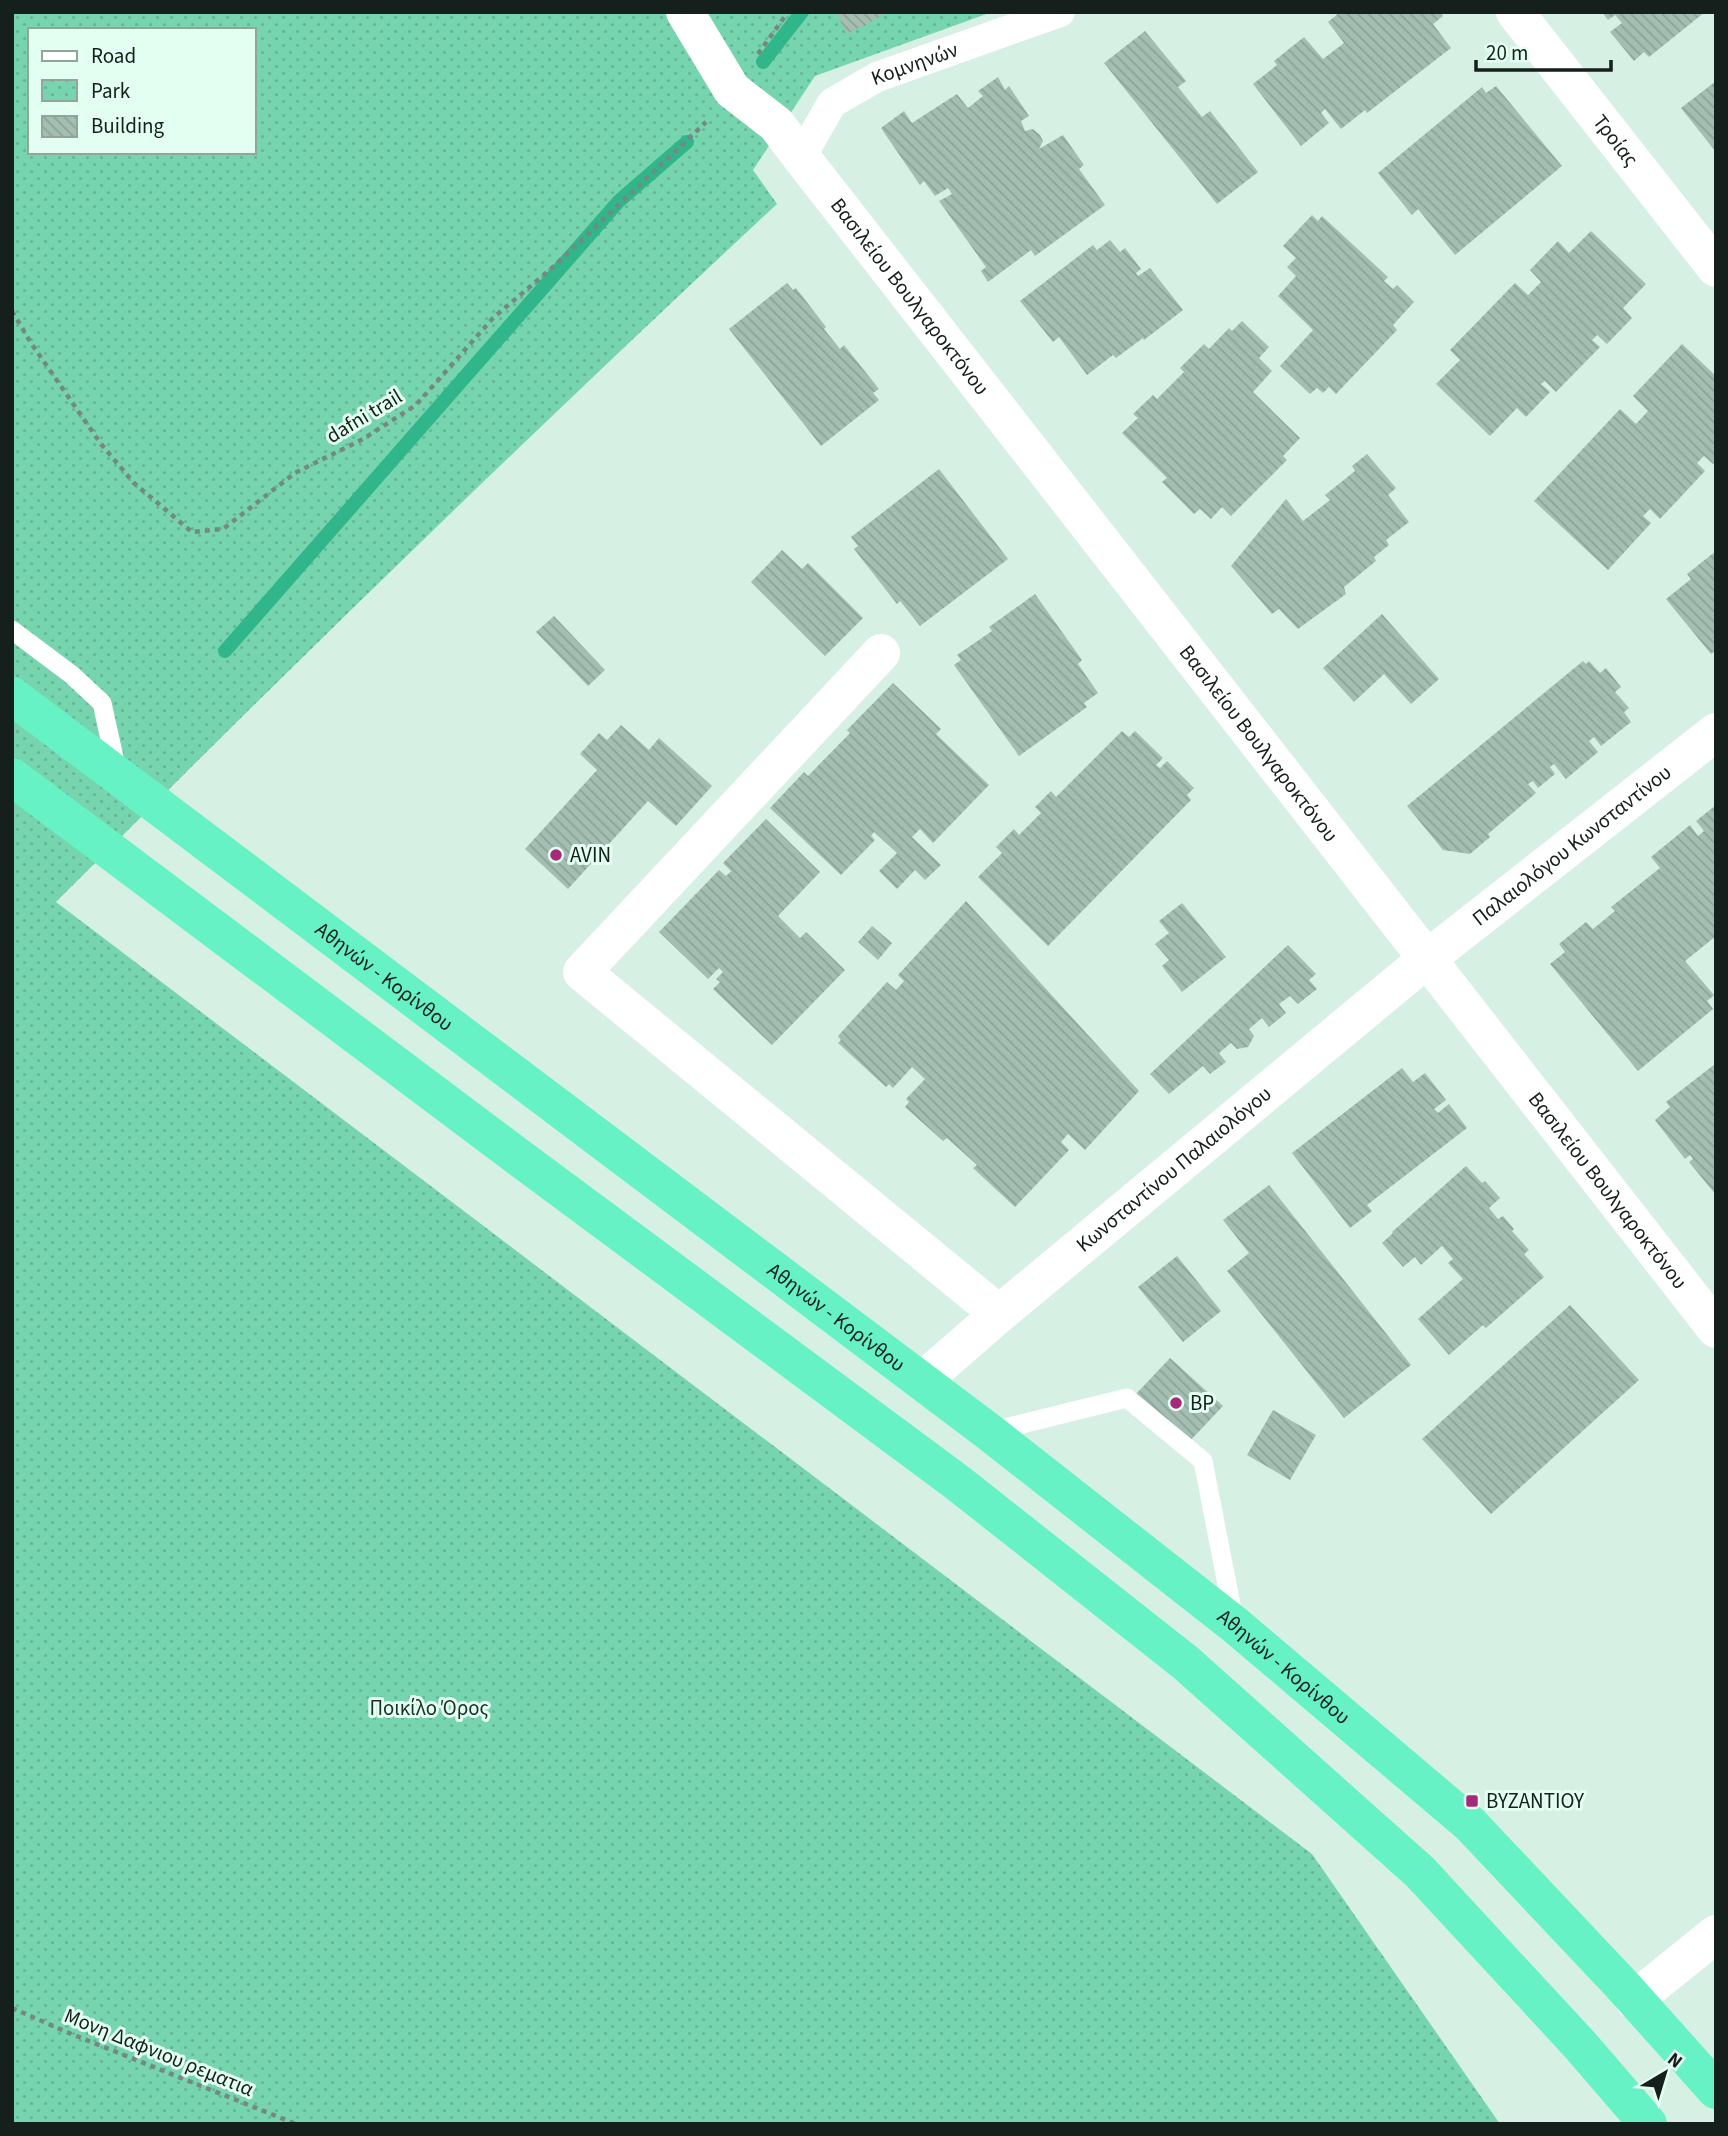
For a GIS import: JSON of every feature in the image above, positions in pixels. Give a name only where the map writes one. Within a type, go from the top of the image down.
[{"type":"highway","name":"Αθηνών - Κορίνθου","points":[[12,696],[922,1381],[1235,1625],[1470,1824],[1716,2090]]},
{"type":"highway","points":[[12,776],[532,1168],[958,1483],[1186,1663],[1420,1872],[1580,2045],[1648,2124]]},
{"type":"street","points":[[685,12],[732,90]]},
{"type":"street","name":"Κομνηνών","points":[[801,157],[832,103],[877,77],[1060,12]]},
{"type":"street","name":"Τροίας","points":[[1515,12],[1716,268]]},
{"type":"street","name":"Βασιλείου Βουλγαροκτόνου","points":[[732,90],[776,124],[1716,1329]]},
{"type":"street","points":[[881,653],[582,972],[999,1314]]},
{"type":"street","name":"Παλαιολόγου Κωνσταντίνου","points":[[1428,958],[1716,732]]},
{"type":"street","name":"Κωνσταντίνου Παλαιολόγου","points":[[922,1381],[1428,958]]},
{"type":"street","points":[[1628,1992],[1716,1934]]},
{"type":"lane","points":[[12,630],[72,675],[102,703],[118,775]]},
{"type":"lane","points":[[989,1432],[1127,1398],[1203,1461],[1235,1625]]},
{"type":"path","name":"dafni trail","points":[[12,311],[101,444],[134,483],[192,532],[223,529],[295,474],[363,439],[415,405],[492,318],[552,268],[678,150],[709,120],[732,90]]},
{"type":"path","name":"Μονη Δαφνιου ρεματια","points":[[12,2008],[296,2124]]},
{"type":"green space","name":"Ποικίλο Όρος","points":[[12,12],[992,12],[815,76],[753,170],[777,204],[413,550],[56,902],[1312,1854],[1500,2124],[12,2124]]},
{"type":"building","points":[[836,12],[889,12],[847,34]]},
{"type":"building","points":[[1340,12],[1440,12],[1443,16],[1433,24],[1451,48],[1367,113],[1365,110],[1341,129],[1325,109],[1321,113],[1329,123],[1301,146],[1253,84],[1277,65],[1274,61],[1304,37],[1323,59],[1344,43],[1328,22]]},
{"type":"building","points":[[1602,12],[1705,12],[1649,57],[1644,52],[1634,61],[1610,32],[1622,23],[1615,15],[1608,20]]},
{"type":"building","points":[[1145,31],[1186,81],[1178,87],[1202,117],[1210,111],[1258,172],[1217,204],[1104,63]]},
{"type":"building","points":[[998,77],[1005,90],[1009,86],[1029,116],[1021,121],[1025,131],[1033,129],[1040,135],[1043,141],[1039,149],[1063,135],[1084,165],[1079,169],[1105,205],[1035,256],[1031,250],[988,282],[981,271],[986,267],[939,201],[952,194],[948,188],[935,196],[924,181],[920,185],[881,128],[904,111],[912,123],[957,94],[968,108],[983,96],[978,91]]},
{"type":"building","points":[[1716,81],[1716,152],[1681,108]]},
{"type":"building","points":[[1496,86],[1562,166],[1455,255],[1418,209],[1412,215],[1378,173],[1482,87],[1486,93]]},
{"type":"building","points":[[1312,215],[1318,221],[1322,216],[1388,277],[1384,281],[1393,289],[1397,285],[1414,302],[1393,325],[1397,330],[1336,394],[1329,387],[1323,393],[1317,388],[1310,394],[1280,366],[1313,330],[1278,296],[1296,276],[1287,267],[1296,258],[1283,246]]},
{"type":"building","points":[[1591,231],[1646,284],[1623,308],[1632,318],[1607,344],[1597,335],[1592,340],[1600,347],[1556,392],[1545,381],[1541,384],[1550,392],[1526,417],[1517,408],[1490,436],[1436,384],[1460,360],[1450,350],[1515,283],[1528,295],[1541,282],[1530,270],[1558,241],[1569,253]]},
{"type":"building","points":[[1110,240],[1120,252],[1125,248],[1141,269],[1136,273],[1138,276],[1150,268],[1183,310],[1144,340],[1143,338],[1116,358],[1113,355],[1087,375],[1059,337],[1053,342],[1020,301],[1093,245],[1097,250]]},
{"type":"building","points":[[787,283],[793,290],[796,288],[840,349],[844,345],[879,389],[873,393],[879,400],[821,446],[729,329]]},
{"type":"building","points":[[1242,321],[1269,347],[1259,358],[1272,371],[1253,392],[1300,438],[1283,456],[1287,460],[1231,516],[1222,507],[1211,519],[1200,509],[1194,514],[1162,482],[1167,478],[1122,433],[1138,418],[1133,414],[1153,395],[1157,399],[1184,372],[1180,368],[1204,344],[1209,349],[1229,328],[1232,331]]},
{"type":"building","points":[[1682,344],[1716,376],[1716,461],[1713,464],[1704,456],[1697,463],[1705,471],[1660,519],[1650,509],[1643,516],[1651,523],[1608,570],[1534,501],[1620,409],[1636,424],[1648,411],[1633,396]]},
{"type":"building","points":[[1367,454],[1396,488],[1388,495],[1409,522],[1386,540],[1389,545],[1374,557],[1376,561],[1344,587],[1346,594],[1298,629],[1279,609],[1272,614],[1231,566],[1286,499],[1303,521],[1330,500],[1325,495],[1355,471],[1352,466]]},
{"type":"building","points":[[939,469],[1008,559],[920,626],[900,601],[897,604],[854,549],[858,546],[851,537]]},
{"type":"building","points":[[782,550],[802,569],[808,563],[863,618],[825,656],[751,582]]},
{"type":"building","points":[[1716,551],[1716,650],[1711,654],[1666,599],[1691,579],[1687,574]]},
{"type":"building","points":[[1035,594],[1082,660],[1078,664],[1098,693],[1084,703],[1087,707],[1019,756],[954,665],[961,660],[957,655],[992,631],[989,627]]},
{"type":"building","points":[[1382,614],[1439,679],[1411,704],[1384,674],[1354,702],[1323,668]]},
{"type":"building","points":[[554,616],[605,670],[588,686],[536,632]]},
{"type":"building","points":[[1583,661],[1586,664],[1589,661],[1600,673],[1606,668],[1621,687],[1615,692],[1629,708],[1624,712],[1631,722],[1601,746],[1594,737],[1589,741],[1598,752],[1566,779],[1554,764],[1550,767],[1555,774],[1538,788],[1533,781],[1528,784],[1536,793],[1488,834],[1490,837],[1470,854],[1443,850],[1407,806]]},
{"type":"building","points":[[893,683],[941,729],[936,734],[989,785],[933,843],[920,829],[912,837],[941,865],[925,880],[915,870],[897,889],[879,871],[897,853],[874,832],[871,836],[875,840],[841,875],[770,808],[804,772],[808,776],[850,733],[847,730]]},
{"type":"building","points":[[621,725],[649,750],[659,738],[712,786],[676,826],[648,801],[568,889],[525,849],[597,770],[580,754],[599,733],[607,740]]},
{"type":"building","points":[[1122,731],[1129,737],[1135,731],[1163,758],[1156,765],[1160,768],[1167,761],[1194,788],[1187,795],[1191,800],[1048,946],[978,877],[1002,853],[996,847],[1014,829],[1019,835],[1041,813],[1035,807],[1051,791],[1056,797]]},
{"type":"building","points":[[1716,805],[1716,936],[1685,961],[1714,995],[1707,1001],[1713,1009],[1638,1071],[1550,964],[1565,952],[1559,944],[1586,922],[1593,929],[1615,911],[1611,907],[1660,868],[1651,857],[1690,825],[1698,836],[1704,831],[1696,821]]},
{"type":"building","points":[[766,819],[820,872],[778,916],[800,938],[806,932],[845,970],[772,1045],[713,989],[720,982],[716,979],[723,972],[719,968],[708,979],[659,932],[719,870],[726,876],[731,871],[723,863]]},
{"type":"building","points":[[966,901],[1139,1091],[1085,1150],[1068,1134],[1061,1142],[1069,1150],[1015,1207],[973,1168],[977,1165],[947,1138],[943,1141],[905,1107],[909,1102],[906,1099],[925,1079],[912,1067],[893,1088],[889,1084],[886,1087],[838,1043],[841,1040],[838,1036],[887,982],[896,990],[904,981],[898,975]]},
{"type":"building","points":[[1182,903],[1226,957],[1182,992],[1162,966],[1169,960],[1155,944],[1169,933],[1159,921]]},
{"type":"building","points":[[872,926],[892,943],[878,960],[858,942]]},
{"type":"building","points":[[1288,945],[1316,974],[1309,980],[1317,989],[1298,1004],[1290,996],[1279,1004],[1286,1013],[1269,1027],[1262,1018],[1249,1029],[1254,1036],[1248,1047],[1237,1049],[1231,1043],[1219,1053],[1226,1062],[1210,1074],[1203,1066],[1169,1094],[1150,1074]]},
{"type":"building","points":[[1715,1064],[1716,1195],[1689,1162],[1693,1159],[1690,1155],[1685,1159],[1655,1120],[1670,1107],[1666,1102]]},
{"type":"building","points":[[1402,1068],[1413,1082],[1425,1073],[1446,1100],[1434,1109],[1438,1113],[1449,1104],[1467,1128],[1367,1205],[1372,1211],[1350,1228],[1292,1153]]},
{"type":"building","points":[[1466,1166],[1500,1198],[1489,1208],[1498,1219],[1503,1216],[1514,1229],[1512,1231],[1529,1250],[1524,1254],[1544,1277],[1486,1328],[1483,1325],[1449,1355],[1418,1319],[1463,1279],[1448,1263],[1453,1259],[1442,1246],[1421,1265],[1415,1257],[1403,1267],[1382,1243]]},
{"type":"building","points":[[1269,1185],[1411,1365],[1344,1418],[1227,1271],[1249,1253],[1223,1220]]},
{"type":"building","points":[[1177,1256],[1221,1311],[1183,1342],[1138,1287]]},
{"type":"building","points":[[1570,1305],[1639,1380],[1491,1514],[1422,1439]]},
{"type":"building","points":[[1170,1358],[1223,1406],[1188,1443],[1136,1394]]},
{"type":"building","points":[[1273,1410],[1316,1435],[1290,1480],[1247,1455]]},
{"type":"waterway","points":[[763,62],[802,12]]},
{"type":"waterway","points":[[225,651],[619,201],[687,142]]},
{"type":"place","name":"AVIN","points":[[556,855]]},
{"type":"place","name":"BP","points":[[1176,1403]]},
{"type":"place","name":"ΒΥΖΑΝΤΙΟΥ","points":[[1472,1801]]}]
